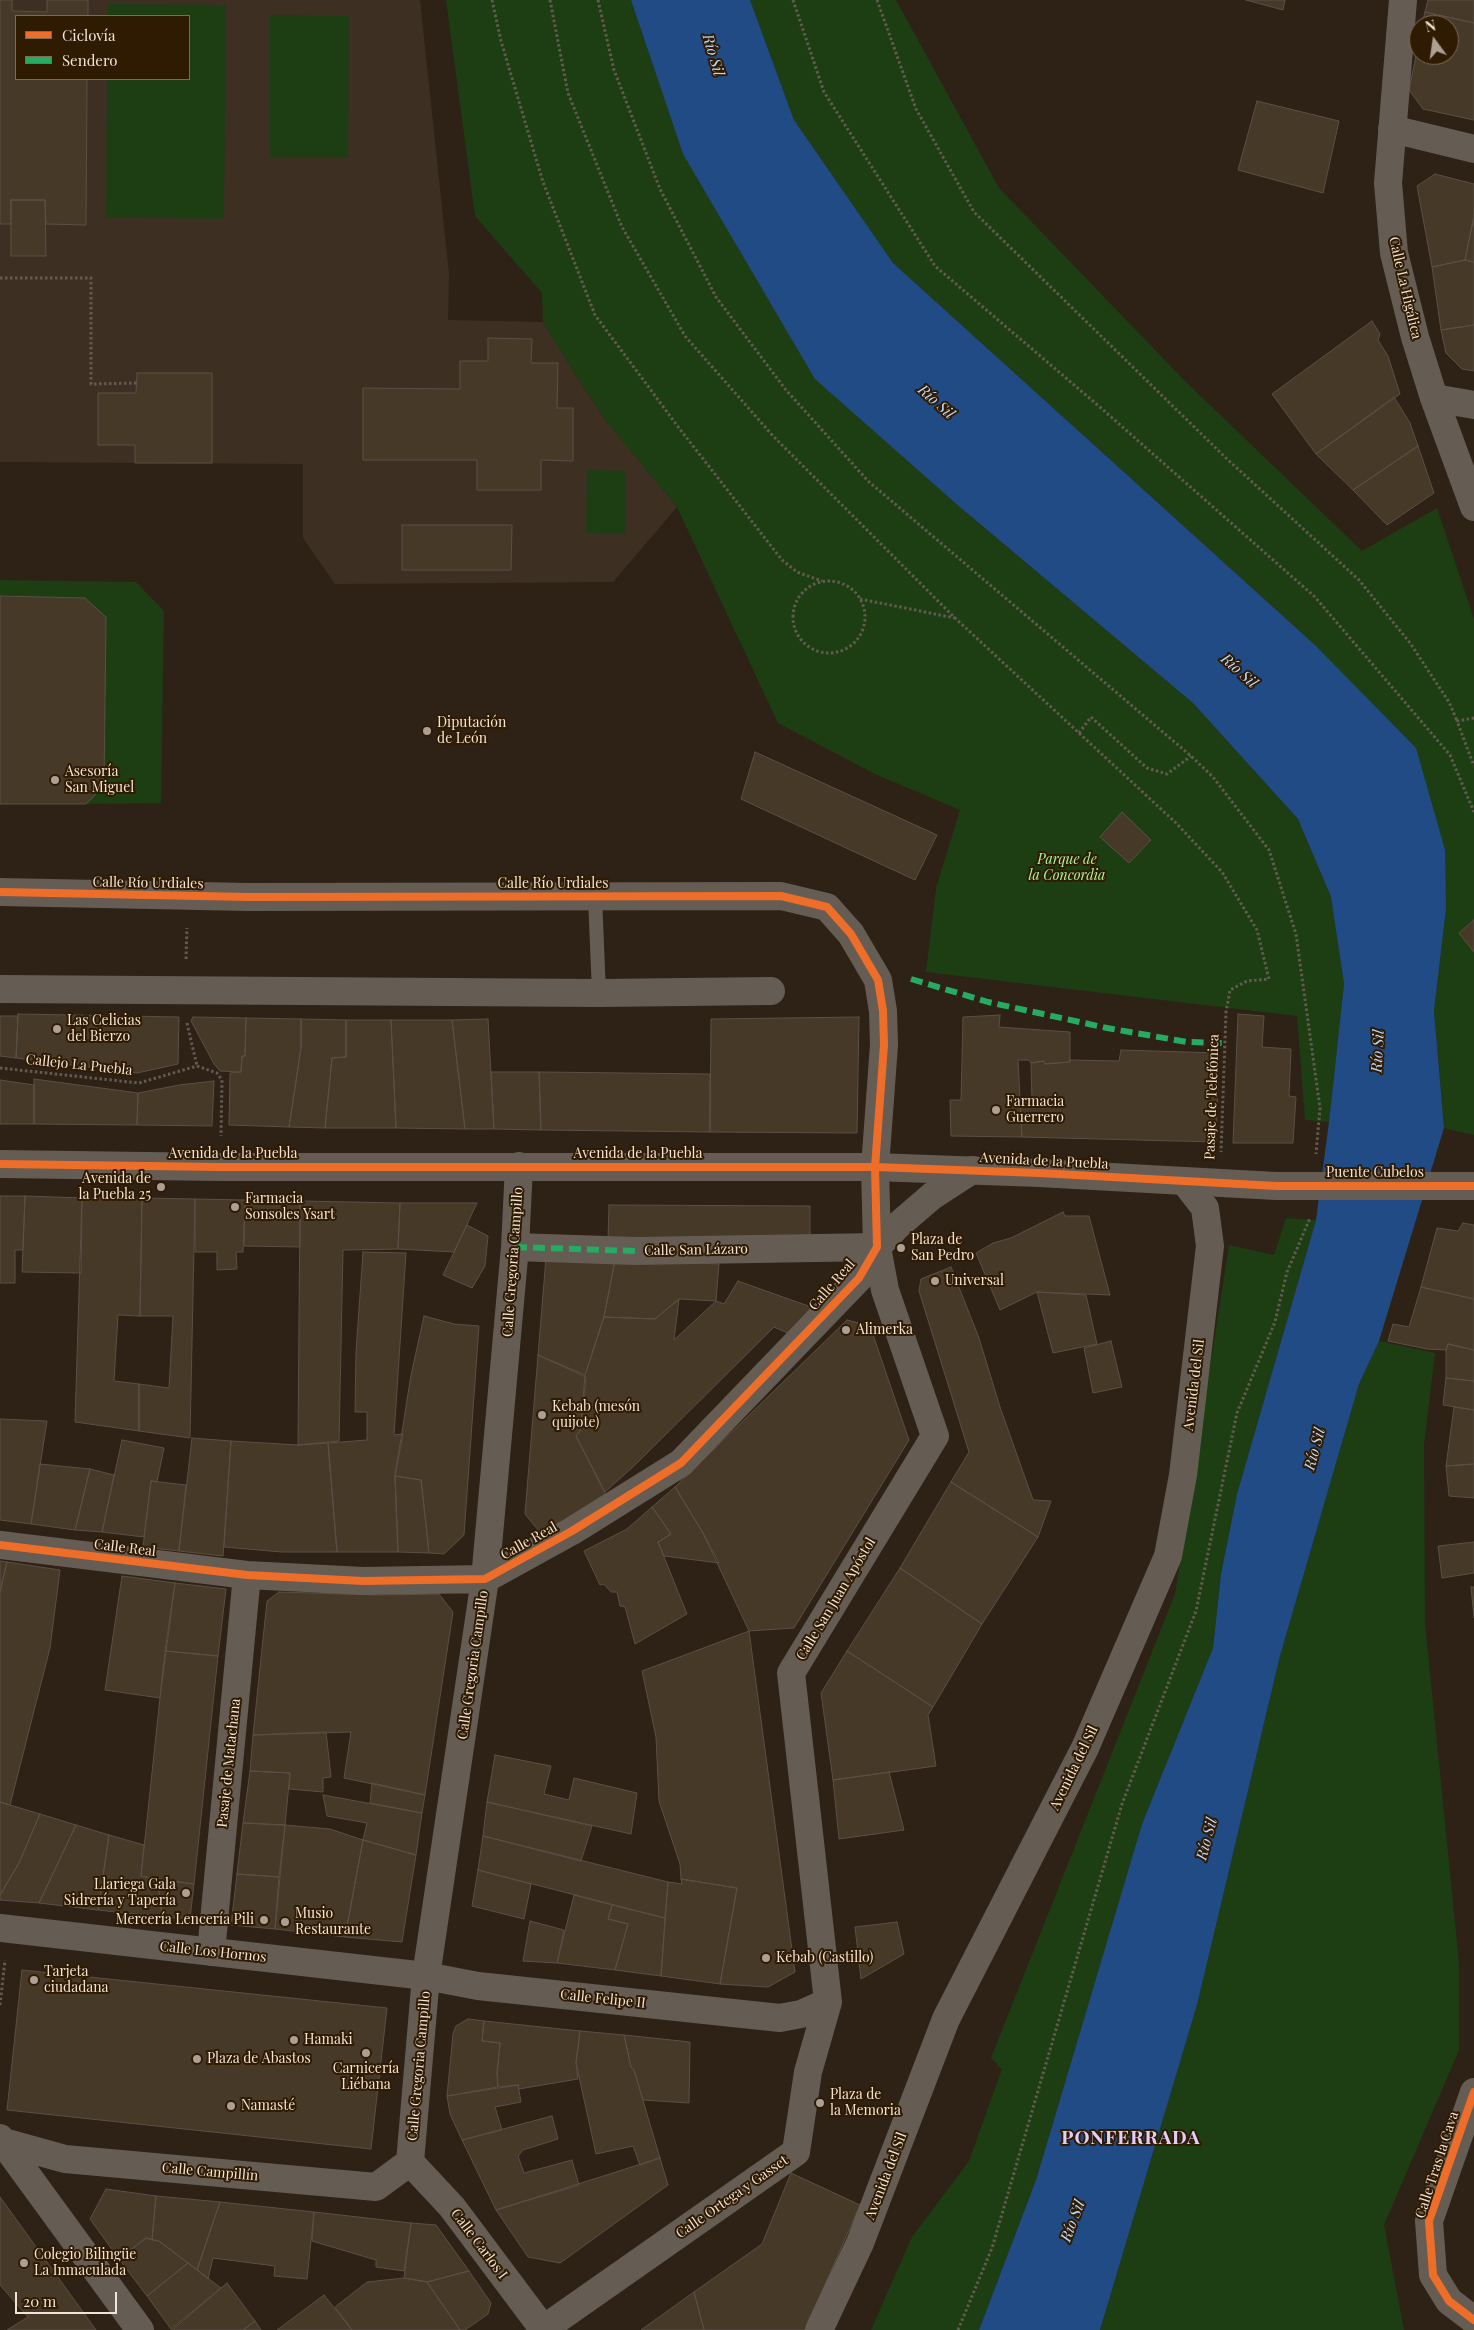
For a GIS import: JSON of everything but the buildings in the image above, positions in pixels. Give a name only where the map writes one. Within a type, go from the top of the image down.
[{"type":"street","name":"Calle La Higálica","points":[[1403,0],[1388,184],[1394,252],[1415,337],[1434,398],[1474,507]]},
{"type":"street","points":[[1392,129],[1474,149]]},
{"type":"street","points":[[1434,398],[1474,405]]},
{"type":"street","name":"Calle Río Urdiales","points":[[0,892],[187,896],[781,896],[827,908],[851,934],[878,980],[883,1011],[884,1045],[874,1167]]},
{"type":"street","points":[[0,989],[599,993],[771,991]]},
{"type":"street","name":"Avenida de la Puebla","points":[[0,1164],[220,1167],[874,1167],[972,1170],[1276,1186]]},
{"type":"street","name":"Calle Gregoria Campillo","points":[[410,2162],[426,1976],[485,1579],[515,1247],[519,1166]]},
{"type":"street","points":[[874,1167],[877,1247]]},
{"type":"street","points":[[877,1247],[896,1226],[932,1196],[972,1170]]},
{"type":"street","name":"Avenida del Sil","points":[[819,2330],[860,2243],[946,2020],[1085,1748],[1168,1556],[1183,1475],[1210,1246],[1205,1208],[1184,1181]]},
{"type":"street","name":"Puente Cubelos","points":[[1276,1186],[1474,1186]]},
{"type":"street","name":"Calle San Lázaro","points":[[515,1247],[635,1251],[877,1247]]},
{"type":"street","name":"Calle Real","points":[[0,1545],[247,1575],[362,1581],[485,1579],[572,1531],[681,1463],[859,1278],[877,1247]]},
{"type":"street","name":"Calle San Juan Apóstol","points":[[828,2002],[791,1673],[935,1436],[885,1290],[877,1247]]},
{"type":"street","name":"Pasaje de Matachana","points":[[211,1952],[247,1575]]},
{"type":"street","name":"Calle Los Hornos","points":[[4,1929],[426,1976]]},
{"type":"street","name":"Calle Felipe II","points":[[426,1976],[478,1986],[780,2018],[801,2014],[828,2002]]},
{"type":"street","name":"Calle Ortega y Gasset","points":[[543,2330],[796,2152],[808,2072],[828,2002]]},
{"type":"street","points":[[780,2018],[799,2030],[806,2056],[805,2091]]},
{"type":"street","name":"Calle Tras la Cava","points":[[1474,2092],[1429,2221],[1433,2275],[1449,2302],[1474,2320]]},
{"type":"street","points":[[1,2140],[140,2330]]},
{"type":"street","name":"Calle Campillín","points":[[1,2140],[65,2159],[376,2187],[410,2162]]},
{"type":"street","name":"Calle Carlos I","points":[[410,2162],[452,2207],[543,2330]]},
{"type":"lane","points":[[595,897],[599,993]]},
{"type":"path","points":[[492,0],[501,41],[543,182],[595,315],[679,428],[782,560],[796,572],[822,581],[846,584],[860,599],[865,613],[864,625],[860,636],[842,651],[830,653],[818,651],[808,646],[799,638],[793,615],[796,603],[802,593],[811,585],[822,581]]},
{"type":"path","points":[[550,0],[568,93],[622,227],[685,336],[773,436],[955,618],[1079,733],[1091,718],[1147,768],[1167,774],[1191,756]]},
{"type":"path","points":[[598,0],[614,70],[660,189],[716,297],[786,390],[868,482],[1191,756],[1212,777],[1268,850],[1296,934],[1320,1108]]},
{"type":"path","points":[[793,0],[824,92],[935,266],[1101,408],[1315,597],[1450,755],[1474,812]]},
{"type":"path","points":[[877,0],[916,109],[974,212],[1226,458],[1358,580],[1410,643],[1449,702],[1474,766]]},
{"type":"path","points":[[0,278],[91,278],[91,384],[137,384]]},
{"type":"path","points":[[860,599],[955,618]]},
{"type":"path","points":[[1457,721],[1474,718]]},
{"type":"path","points":[[187,896],[185,1017],[197,1066],[217,1073],[222,1080],[220,1167]]},
{"type":"path","points":[[958,2330],[992,2248],[1122,1804],[1196,1611],[1237,1413],[1275,1322],[1287,1272]]},
{"type":"path","points":[[0,2005],[4,1929]]},
{"type":"shaded area","points":[[0,0],[420,0],[449,274],[448,320],[543,322],[607,422],[677,507],[613,582],[335,584],[303,538],[303,464],[0,462]]},
{"type":"green space","name":"Parque de la Concordia","points":[[446,0],[631,0],[683,154],[961,508],[1193,703],[1298,819],[1331,897],[1344,984],[1329,1122],[1305,1120],[1297,1016],[926,972],[936,888],[960,810],[875,774],[778,723],[677,507],[607,422],[577,377],[543,322],[542,293],[475,216]]},
{"type":"green space","points":[[750,0],[896,0],[999,188],[1186,382],[1362,551],[1437,508],[1474,619],[1474,1135],[1444,1128],[1434,1011],[1446,909],[1315,645],[893,263],[794,120]]},
{"type":"green space","points":[[108,4],[226,5],[224,219],[106,217],[107,80],[190,80],[190,15],[108,15]]},
{"type":"green space","points":[[270,15],[349,16],[348,158],[270,158]]},
{"type":"green space","points":[[587,470],[626,471],[626,534],[586,533]]},
{"type":"green space","points":[[0,580],[136,582],[164,611],[161,803],[86,804],[104,786],[105,617],[85,598],[0,596]]},
{"type":"green space","points":[[1286,1218],[1316,1220],[1237,1494],[1221,1574],[1213,1648],[1142,1824],[1036,2180],[979,2330],[871,2330],[912,2237],[969,2161],[1002,2069],[991,2058],[1175,1594],[1229,1245],[1274,1255]]},
{"type":"green space","points":[[1379,1341],[1435,1353],[1424,1445],[1425,1624],[1459,1963],[1459,2050],[1384,2225],[1404,2330],[1100,2330],[1197,2005],[1280,1656],[1359,1384]]},
{"type":"water","name":"Río Sil","points":[[631,0],[750,0],[794,120],[893,263],[1315,645],[1416,748],[1445,850],[1446,909],[1434,1011],[1444,1128],[1379,1341],[1359,1384],[1280,1656],[1197,2005],[1100,2330],[979,2330],[1036,2180],[1142,1824],[1213,1648],[1221,1574],[1237,1494],[1316,1220],[1344,984],[1331,897],[1298,819],[1193,703],[961,508],[815,379],[683,154]]},
{"type":"marked path","points":[[911,979],[988,1002],[1107,1028],[1187,1042],[1225,1043]]},
{"type":"marked path","points":[[515,1247],[635,1251]]},
{"type":"cycle path","points":[[0,892],[249,897],[781,896],[827,907],[851,934],[878,980],[883,1011],[884,1045],[875,1167],[877,1247],[859,1278],[681,1463],[572,1531],[485,1579],[363,1581],[247,1575],[0,1545]]},
{"type":"cycle path","points":[[0,1164],[220,1167],[875,1167],[1039,1173],[1276,1186],[1474,1186]]},
{"type":"cycle path","points":[[1474,2092],[1429,2221],[1433,2275],[1449,2301],[1474,2320]]},
{"type":"place","name":"Diputación de León","points":[[427,731]]},
{"type":"place","name":"Asesoría San Miguel","points":[[55,780]]},
{"type":"place","name":"Las Celicias del Bierzo","points":[[57,1029]]},
{"type":"place","name":"Farmacia Guerrero","points":[[996,1110]]},
{"type":"place","name":"Avenida de la Puebla 25","points":[[161,1187]]},
{"type":"place","name":"Farmacia Sonsoles Ysart","points":[[235,1207]]},
{"type":"place","name":"Plaza de San Pedro","points":[[901,1248]]},
{"type":"place","name":"Universal","points":[[935,1281]]},
{"type":"place","name":"Alimerka","points":[[846,1330]]},
{"type":"place","name":"Kebab (mesón quijote)","points":[[542,1415]]},
{"type":"place","name":"Llariega Gala Sidrería y Tapería","points":[[186,1893]]},
{"type":"place","name":"Mercería Lencería Pili","points":[[264,1920]]},
{"type":"place","name":"Musio Restaurante","points":[[285,1922]]},
{"type":"place","name":"Kebab (Castillo)","points":[[766,1958]]},
{"type":"place","name":"Tarjeta ciudadana","points":[[34,1980]]},
{"type":"place","name":"Hamaki","points":[[294,2040]]},
{"type":"place","name":"Carnicería Liébana","points":[[366,2053]]},
{"type":"place","name":"Plaza de Abastos","points":[[197,2059]]},
{"type":"place","name":"Plaza de la Memoria","points":[[820,2103]]},
{"type":"place","name":"Namasté","points":[[231,2106]]},
{"type":"place","name":"Colegio Bilingüe La Inmaculada","points":[[24,2263]]},
{"type":"district","name":"PONFERRADA","points":[[1131,2138]]}]
